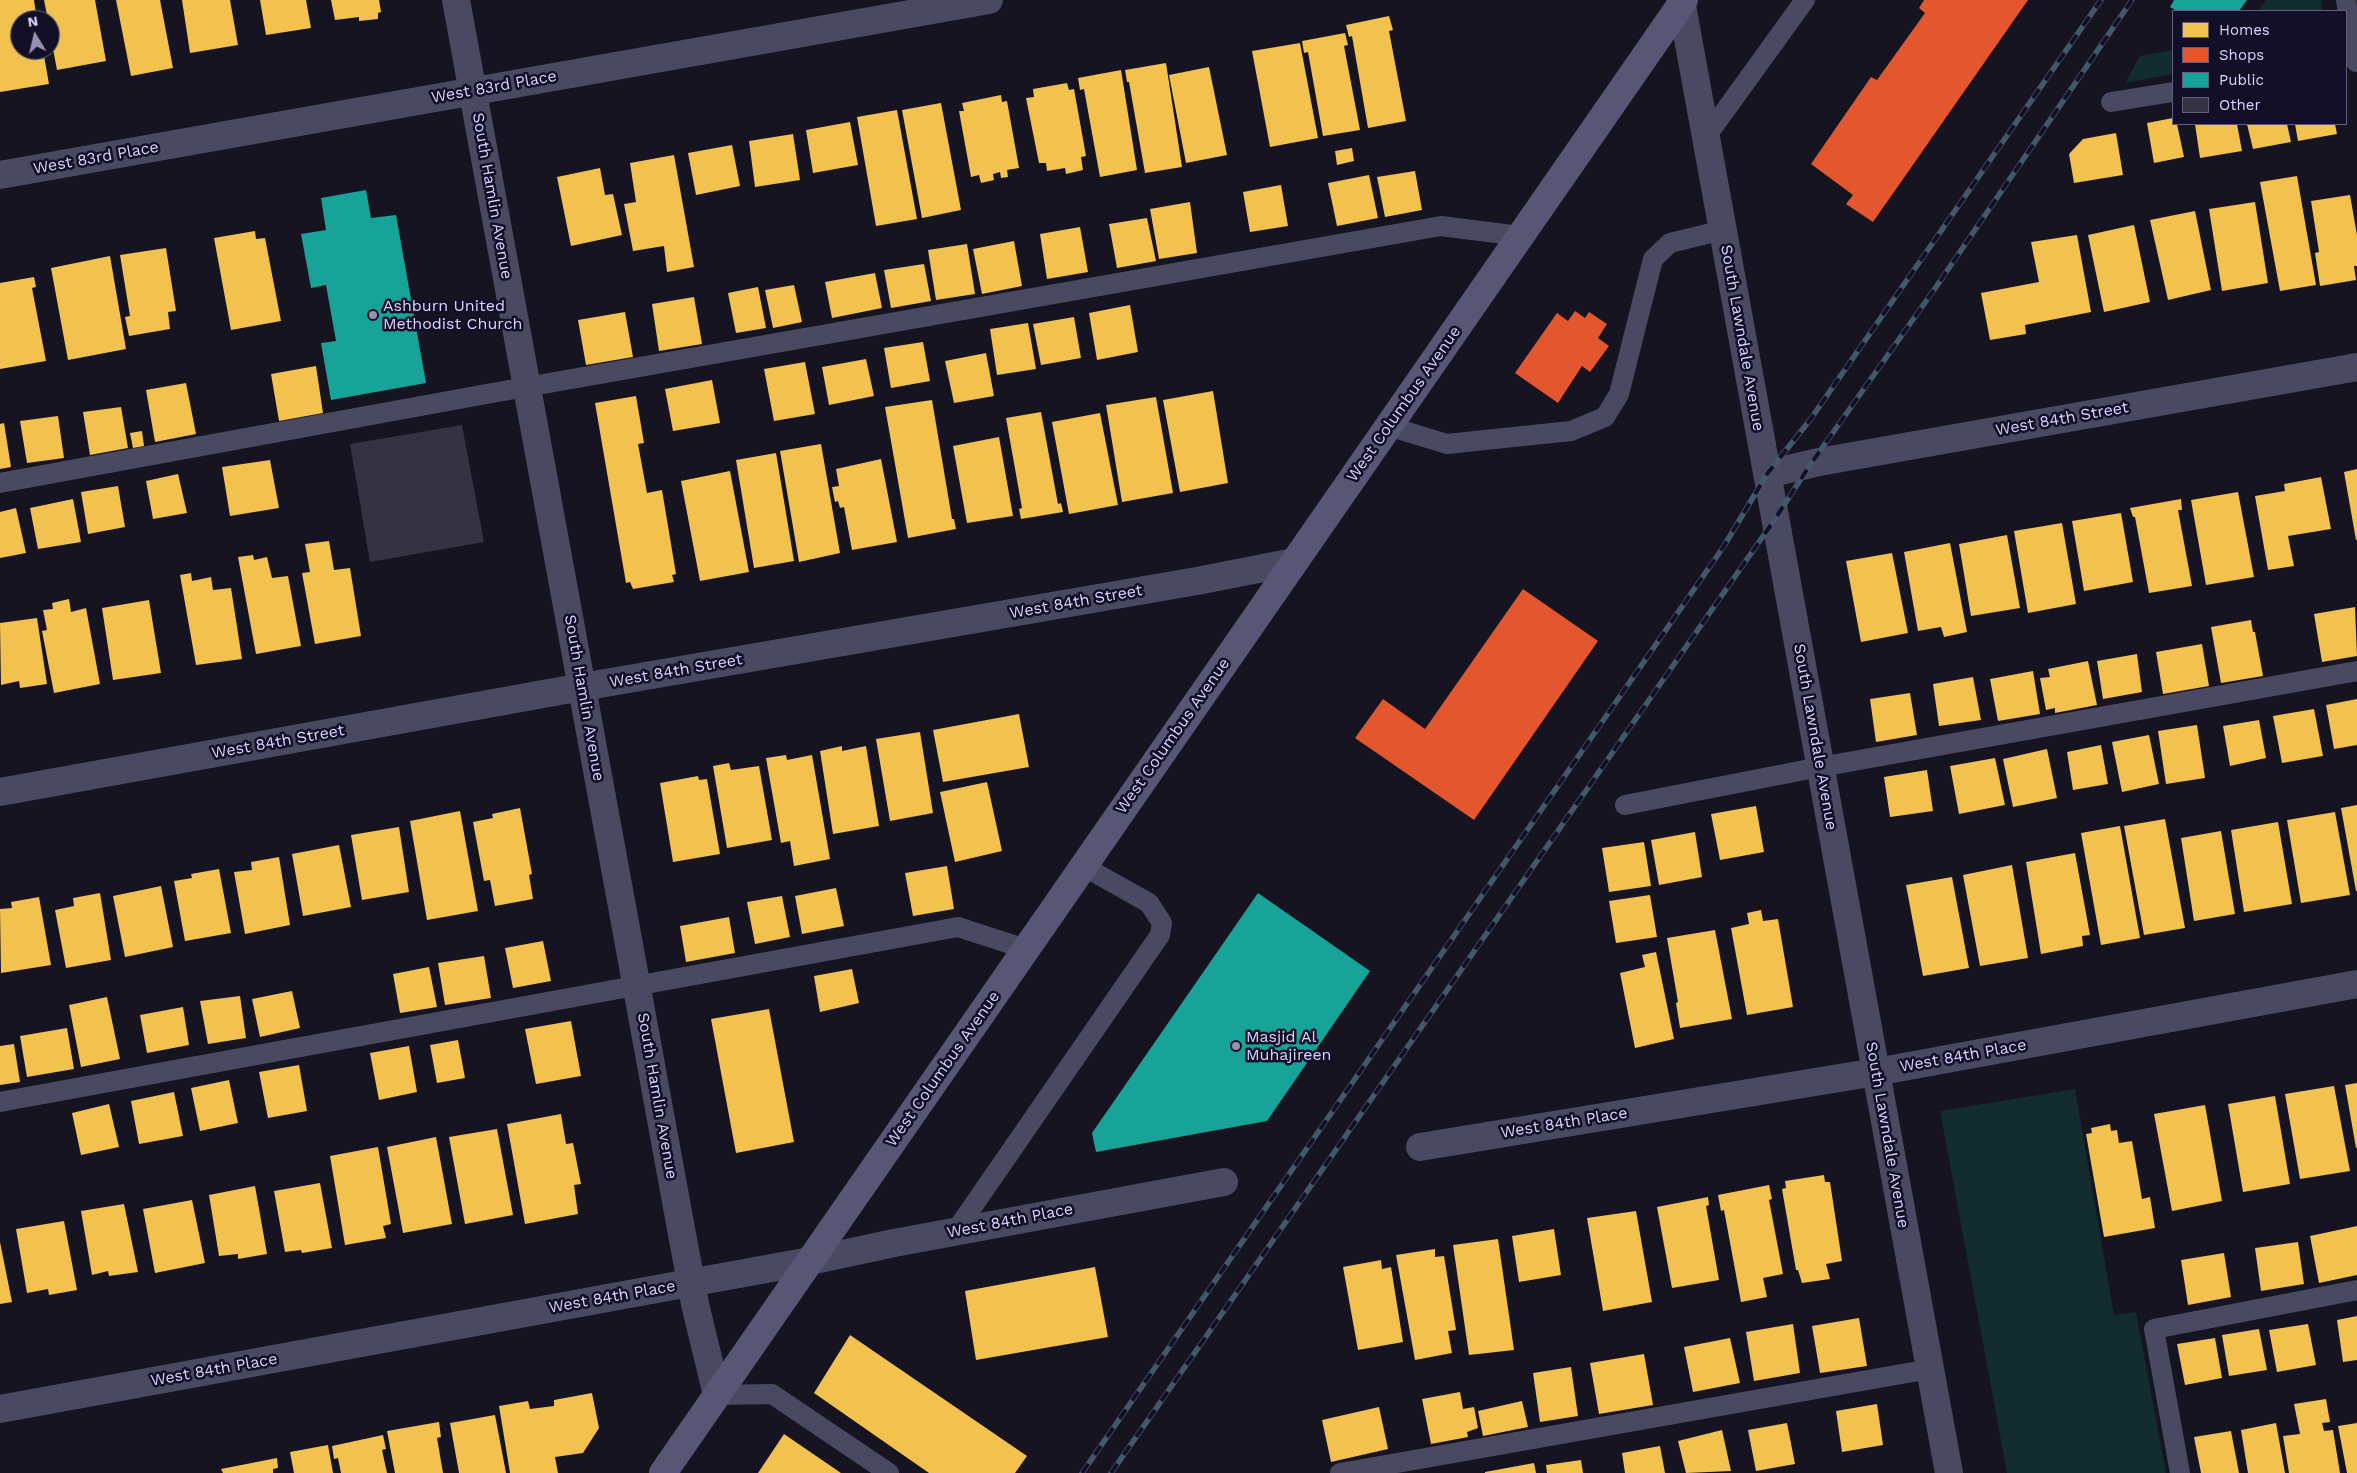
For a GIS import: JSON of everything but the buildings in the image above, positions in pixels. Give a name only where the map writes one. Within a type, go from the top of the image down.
[{"type":"main road","name":"West Columbus Avenue","points":[[663,1473],[1682,1]]},
{"type":"street","name":"South Hamlin Avenue","points":[[456,0],[692,1282],[717,1395]]},
{"type":"street","name":"West 83rd Place","points":[[0,175],[989,0]]},
{"type":"street","name":"South Lawndale Avenue","points":[[1682,1],[1949,1473]]},
{"type":"street","name":"West 84th Street","points":[[1767,474],[1819,462],[2357,367]]},
{"type":"street","name":"West 84th Street","points":[[0,792],[582,687],[1197,581],[1294,562]]},
{"type":"street","name":"West 84th Place","points":[[1420,1147],[1876,1072],[2357,984]]},
{"type":"street","name":"West 84th Place","points":[[0,1409],[810,1261],[1224,1182]]},
{"type":"lane","points":[[1706,137],[1805,0]]},
{"type":"lane","points":[[2346,0],[2357,62]]},
{"type":"lane","points":[[2111,102],[2172,92]]},
{"type":"lane","points":[[0,483],[527,387],[1441,226],[1520,236]]},
{"type":"lane","points":[[1388,426],[1447,444],[1571,431],[1605,417],[1620,394],[1654,259],[1670,243],[1723,230]]},
{"type":"lane","points":[[1625,805],[1820,767],[2357,671]]},
{"type":"lane","points":[[955,1232],[1160,935],[1162,923],[1158,914],[1149,903],[1083,866]]},
{"type":"lane","points":[[0,1102],[958,927],[1026,949]]},
{"type":"lane","points":[[2180,1473],[2154,1329],[2357,1290]]},
{"type":"lane","points":[[1340,1473],[1930,1369]]},
{"type":"lane","points":[[717,1395],[772,1394],[889,1473]]},
{"type":"green space","points":[[2266,0],[2321,0],[2322,10],[2259,10]]},
{"type":"green space","points":[[2172,50],[2172,74],[2125,83],[2140,56]]},
{"type":"green space","points":[[2075,1089],[2114,1315],[2136,1312],[2166,1473],[2007,1473],[1940,1111]]},
{"type":"railway","points":[[1082,1473],[1724,546],[1767,474],[1810,420],[2101,0]]},
{"type":"railway","points":[[1111,1473],[1775,519],[1810,465],[1936,287],[2132,0]]},
{"type":"place","name":"Ashburn United Methodist Church","points":[[373,315]]},
{"type":"place","name":"Masjid Al Muhajireen","points":[[1236,1046]]}]
